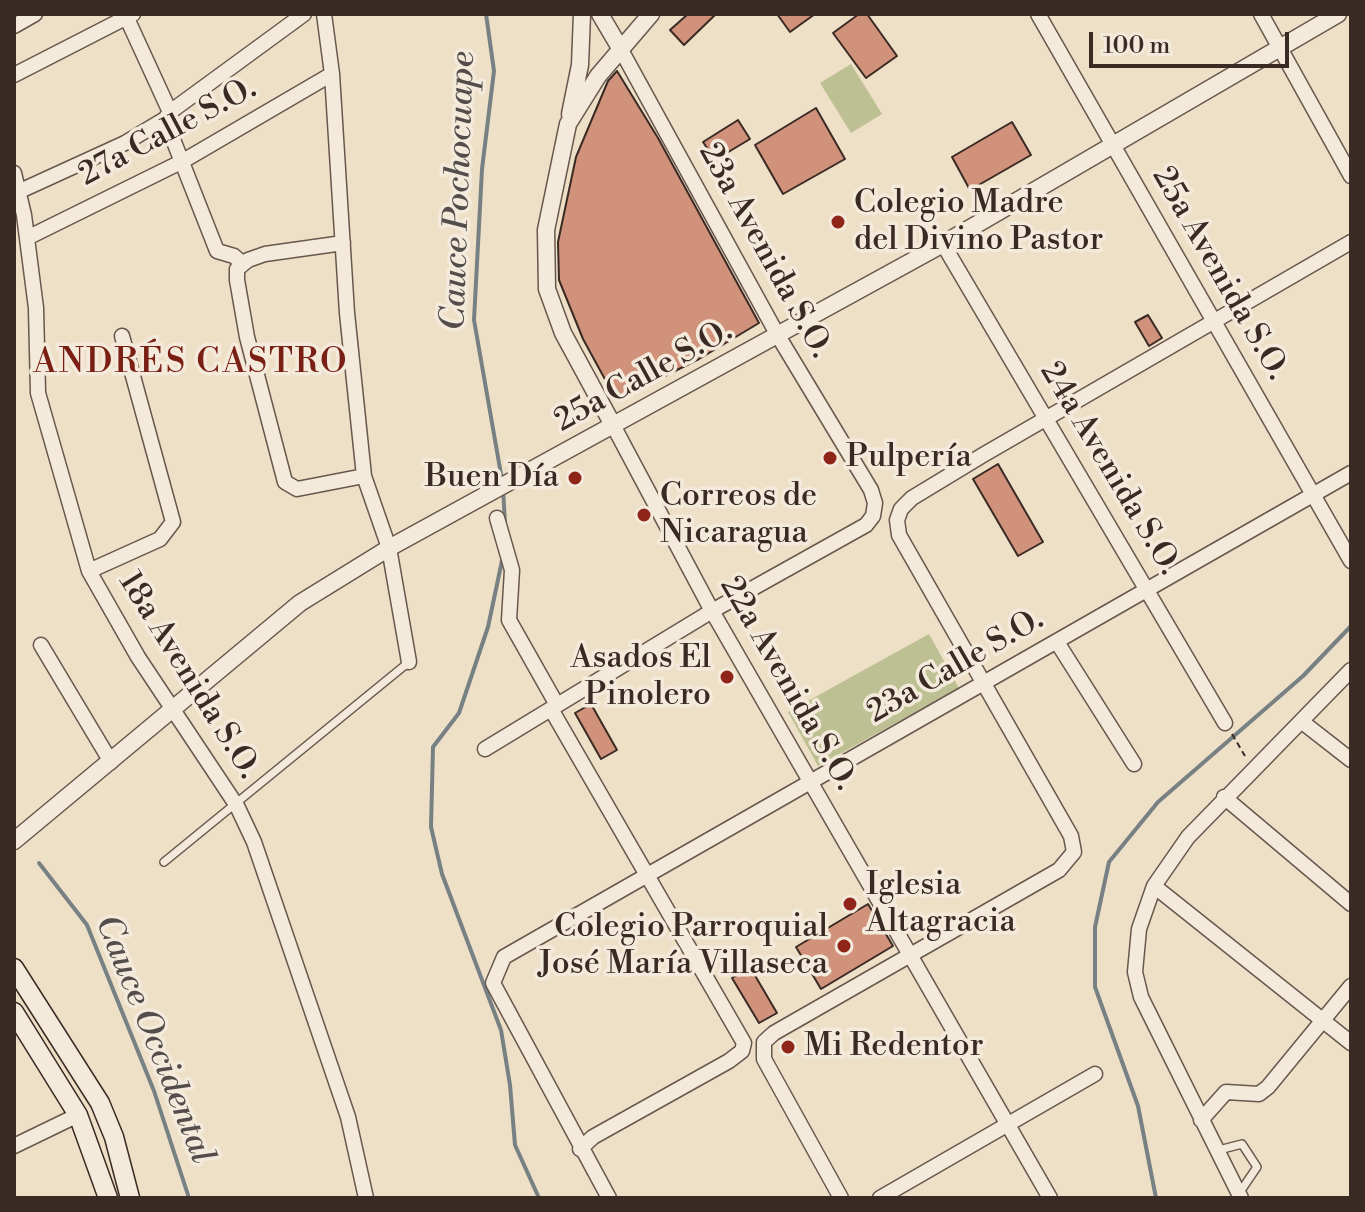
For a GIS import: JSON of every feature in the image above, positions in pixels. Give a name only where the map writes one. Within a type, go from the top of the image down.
[{"type":"main road","points":[[14,968],[100,1103],[114,1137],[130,1198]]},
{"type":"main road","points":[[14,1012],[78,1115],[108,1198]]},
{"type":"street","points":[[14,26],[35,14]]},
{"type":"street","points":[[20,191],[125,143],[168,116],[304,14]]},
{"type":"street","points":[[324,14],[332,74],[343,243],[364,476],[389,548],[409,662]]},
{"type":"street","points":[[568,124],[580,65],[582,14]]},
{"type":"street","name":"23a Avenida S.O.","points":[[600,14],[777,334],[871,490],[875,503],[873,516],[866,525],[712,611]]},
{"type":"street","name":"25a Avenida S.O.","points":[[1038,14],[1351,561]]},
{"type":"street","points":[[1261,14],[1351,176]]},
{"type":"street","name":"25a Calle S.O.","points":[[14,841],[300,603],[389,548],[943,244],[1338,14]]},
{"type":"street","points":[[14,75],[128,15],[217,251],[234,256],[243,264]]},
{"type":"street","points":[[620,48],[649,15]]},
{"type":"street","name":"22a Avenida S.O.","points":[[620,48],[568,124],[546,230],[547,289],[563,333],[712,611],[1050,1198]]},
{"type":"street","name":"27a Calle S.O.","points":[[27,238],[183,161],[332,74]]},
{"type":"street","name":"18a Avenida S.O.","points":[[14,173],[20,191],[36,308],[38,393],[89,571],[138,657],[237,806],[254,842],[348,1117],[366,1198]]},
{"type":"street","points":[[841,1198],[761,1048],[774,1033],[1059,870],[1074,852],[1071,836],[899,535],[897,520],[912,498],[1351,242]]},
{"type":"street","points":[[343,243],[265,254],[237,269],[237,280],[247,337],[285,482],[297,489],[364,476]]},
{"type":"street","name":"24a Avenida S.O.","points":[[943,244],[1225,723]]},
{"type":"street","points":[[89,571],[160,539],[173,522],[122,336]]},
{"type":"street","name":"23a Calle S.O.","points":[[580,1149],[493,983],[504,957],[810,781],[986,685],[1351,473]]},
{"type":"street","points":[[497,518],[512,570],[509,620],[554,707],[744,1043],[742,1051],[729,1061],[593,1137],[580,1149],[609,1198]]},
{"type":"street","points":[[485,749],[712,611]]},
{"type":"street","points":[[1057,642],[1134,764]]},
{"type":"street","points":[[41,645],[111,762]]},
{"type":"street","points":[[1239,1196],[1141,997],[1135,972],[1139,929],[1154,886],[1188,837],[1351,670]]},
{"type":"street","points":[[1301,721],[1351,760]]},
{"type":"street","points":[[1224,797],[1351,904]]},
{"type":"street","points":[[1154,886],[1351,1043]]},
{"type":"street","points":[[1201,1120],[1226,1092],[1259,1094],[1268,1087],[1351,986]]},
{"type":"street","points":[[880,1198],[1095,1074]]},
{"type":"street","points":[[14,1146],[78,1115]]},
{"type":"lane","points":[[164,862],[237,806],[409,662]]},
{"type":"lane","points":[[1215,1151],[1242,1144],[1257,1167],[1239,1196]]},
{"type":"path","points":[[1225,723],[1240,749]]},
{"type":"green space","points":[[851,64],[882,114],[851,133],[820,83]]},
{"type":"green space","points":[[929,634],[959,688],[818,766],[788,712]]},
{"type":"building","points":[[688,14],[716,14],[684,45],[670,30]]},
{"type":"building","points":[[777,14],[815,14],[790,32]]},
{"type":"building","points":[[859,14],[867,14],[897,56],[866,78],[833,33]]},
{"type":"building","points":[[617,71],[658,138],[759,323],[699,359],[623,397],[607,383],[583,339],[559,280],[558,242],[576,157],[608,81]]},
{"type":"building","points":[[816,108],[845,159],[783,194],[755,145]]},
{"type":"building","points":[[738,120],[750,139],[715,160],[703,142]]},
{"type":"building","points":[[1012,122],[1031,155],[970,190],[952,157]]},
{"type":"building","points":[[1148,315],[1162,338],[1149,346],[1135,322]]},
{"type":"building","points":[[998,464],[1043,542],[1018,556],[973,479]]},
{"type":"building","points":[[591,704],[617,750],[601,759],[575,713]]},
{"type":"building","name":"Colegio Parroquial José María Villaseca","points":[[868,904],[893,946],[821,989],[796,947]]},
{"type":"building","points":[[750,967],[777,1013],[759,1023],[732,978]]},
{"type":"waterway","name":"Cauce Pochocuape","points":[[486,14],[494,71],[482,169],[474,320],[502,480]]},
{"type":"waterway","name":"Cauce Pochocuape","points":[[503,488],[505,523]]},
{"type":"waterway","name":"Cauce Pochocuape","points":[[503,556],[488,627],[459,713],[433,747],[431,827],[442,874],[501,1030],[515,1145],[539,1198]]},
{"type":"waterway","points":[[1156,1198],[1138,1106],[1095,987],[1095,927],[1109,862],[1158,802],[1303,676],[1351,626]]},
{"type":"waterway","name":"Cauce Occidental","points":[[39,863],[87,925],[154,1091],[189,1198]]},
{"type":"place","name":"Colegio Madre del Divino Pastor","points":[[838,222]]},
{"type":"place","name":"Pulpería","points":[[830,458]]},
{"type":"place","name":"Buen Día","points":[[575,478]]},
{"type":"place","name":"Correos de Nicaragua","points":[[644,515]]},
{"type":"place","name":"Asados El Pinolero","points":[[727,677]]},
{"type":"place","name":"Iglesia Altagracia","points":[[850,904]]},
{"type":"place","name":"Colegio Parroquial José María Villaseca","points":[[844,946]]},
{"type":"place","name":"Mi Redentor","points":[[788,1047]]},
{"type":"district","name":"ANDRÉS CASTRO","points":[[191,364]]}]
